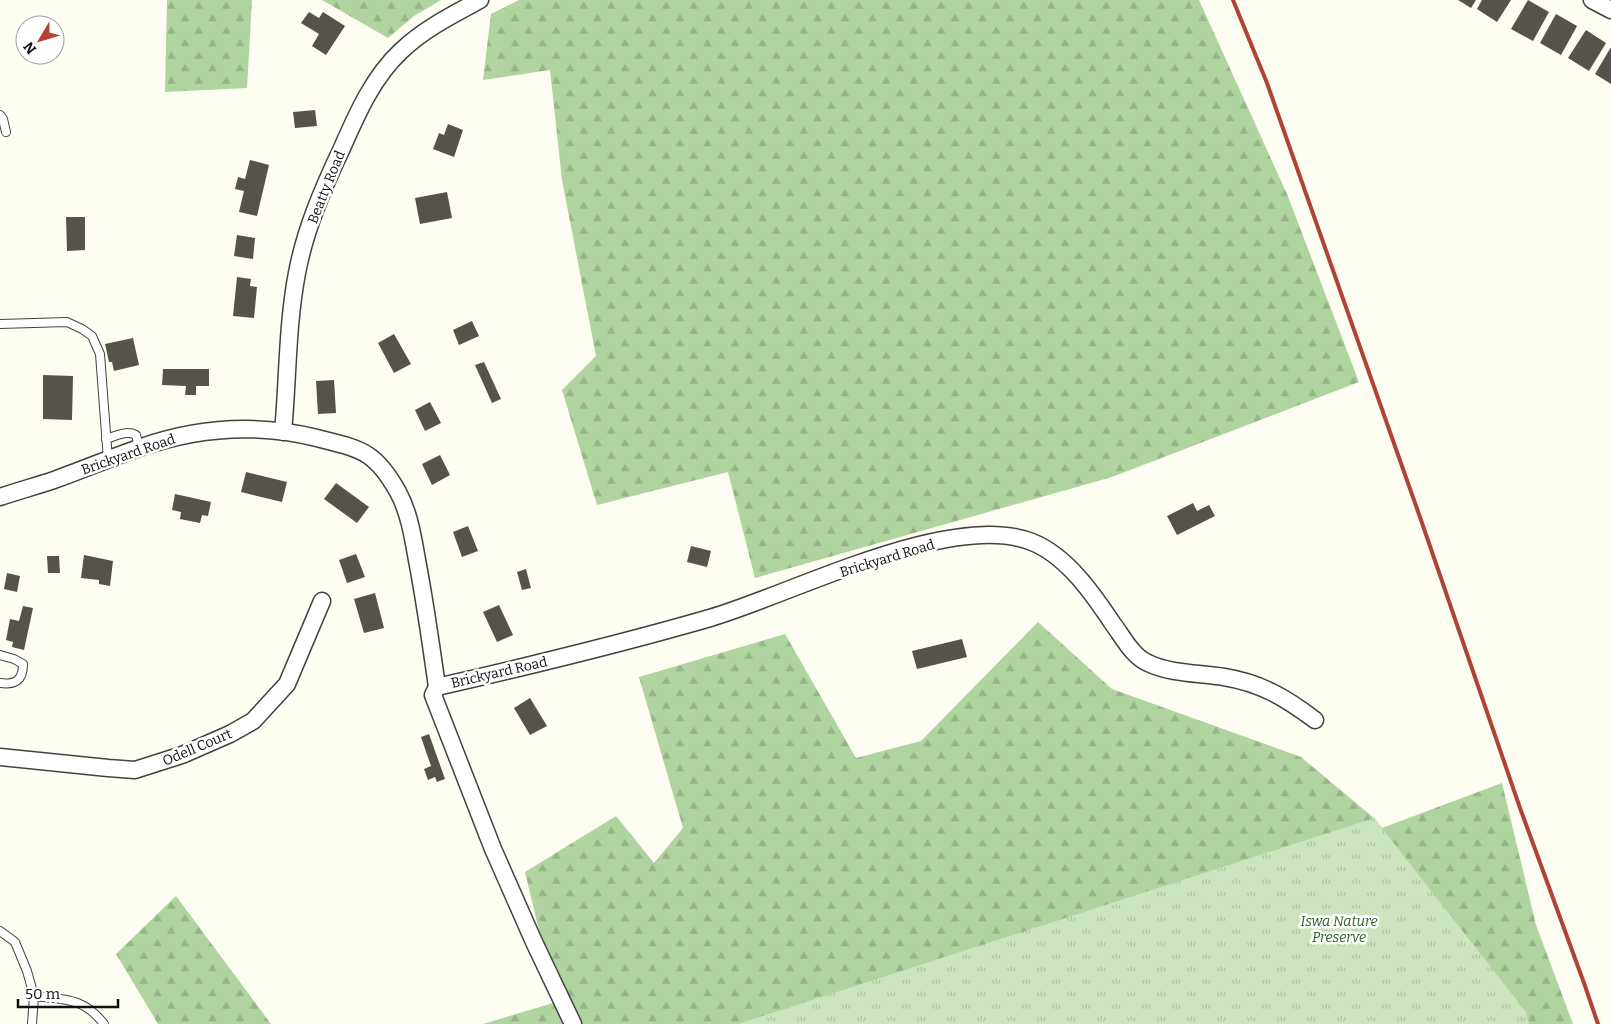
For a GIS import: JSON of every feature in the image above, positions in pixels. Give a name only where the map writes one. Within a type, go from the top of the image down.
[{"type":"street","name":"Beatty Road","points":[[283,432],[291,322],[297,274],[314,215],[335,162],[354,121],[373,87],[381,74],[399,53],[428,29],[480,0]]},
{"type":"street","points":[[1592,0],[1611,10]]},
{"type":"street","name":"Brickyard Road","points":[[0,497],[53,480],[139,448],[182,436],[206,432],[251,428],[283,432],[336,443],[365,452],[372,458],[385,472],[398,491],[412,531],[426,607],[437,687],[433,695],[493,849],[573,1024]]},
{"type":"street","name":"Brickyard Road","points":[[437,687],[520,668],[714,617],[908,548],[957,538],[984,535],[1029,541],[1050,552],[1086,586],[1133,652],[1146,663],[1169,670],[1226,677],[1252,684],[1290,701],[1315,720]]},
{"type":"street","name":"Odell Court","points":[[0,757],[135,770],[182,755],[230,734],[253,721],[287,684],[322,601]]},
{"type":"lane","points":[[0,115],[6,132]]},
{"type":"lane","points":[[0,324],[67,322],[92,336],[100,354],[108,460]]},
{"type":"lane","points":[[106,439],[132,433],[136,435],[139,448]]},
{"type":"lane","points":[[0,655],[23,664],[23,674],[18,680],[8,684],[0,683]]},
{"type":"lane","points":[[0,931],[15,942],[27,971],[34,996],[32,1024]]},
{"type":"lane","points":[[34,996],[77,1001],[95,1013],[104,1024]]},
{"type":"green space","points":[[167,0],[252,0],[247,88],[165,92]]},
{"type":"green space","points":[[322,0],[441,0],[414,16],[388,38]]},
{"type":"green space","points":[[519,0],[1199,0],[1287,194],[1359,382],[1112,477],[755,578],[728,472],[597,505],[562,390],[596,356],[562,180],[550,70],[483,80],[491,14]]},
{"type":"green space","points":[[1038,622],[1112,689],[1301,757],[1374,818],[1382,828],[1502,783],[1536,925],[1573,1024],[483,1024],[556,1002],[525,872],[616,816],[654,863],[683,828],[639,677],[785,634],[856,758],[921,741]]},
{"type":"green space","name":"Iswa Nature Preserve","points":[[1374,818],[1526,1012],[1529,1024],[738,1024]]},
{"type":"green space","points":[[176,896],[271,1024],[158,1024],[116,954]]},
{"type":"building","points":[[1458,0],[1476,0],[1471,8]]},
{"type":"building","points":[[1482,0],[1511,0],[1497,22],[1477,9]]},
{"type":"building","points":[[1528,0],[1549,12],[1533,41],[1511,29]]},
{"type":"building","points":[[309,12],[319,18],[323,12],[345,26],[326,55],[312,46],[319,34],[301,23]]},
{"type":"building","points":[[1556,14],[1577,26],[1561,55],[1540,43]]},
{"type":"building","points":[[1586,30],[1606,43],[1589,71],[1568,58]]},
{"type":"building","points":[[1611,47],[1611,84],[1595,74]]},
{"type":"building","points":[[315,110],[317,126],[295,128],[293,112]]},
{"type":"building","points":[[448,124],[463,130],[454,157],[433,149],[439,133],[444,135]]},
{"type":"building","points":[[250,160],[269,165],[257,216],[239,212],[244,191],[235,189],[238,177],[245,179]]},
{"type":"building","points":[[447,192],[452,218],[420,224],[415,198]]},
{"type":"building","points":[[66,217],[85,217],[85,250],[67,251]]},
{"type":"building","points":[[237,235],[255,238],[253,259],[234,256]]},
{"type":"building","points":[[237,277],[251,279],[250,286],[257,287],[254,318],[233,316]]},
{"type":"building","points":[[472,321],[479,336],[459,345],[453,330]]},
{"type":"building","points":[[394,334],[411,364],[394,373],[378,343]]},
{"type":"building","points":[[133,338],[139,365],[114,371],[112,362],[109,362],[105,344]]},
{"type":"building","points":[[484,362],[501,399],[492,403],[475,365]]},
{"type":"building","points":[[163,369],[209,369],[209,386],[196,386],[196,395],[185,395],[186,386],[162,385]]},
{"type":"building","points":[[43,375],[73,376],[72,420],[43,419]]},
{"type":"building","points":[[334,380],[336,413],[318,414],[316,381]]},
{"type":"building","points":[[430,402],[441,423],[425,431],[415,410]]},
{"type":"building","points":[[440,455],[450,475],[432,485],[422,464]]},
{"type":"building","points":[[246,472],[287,482],[282,502],[241,492]]},
{"type":"building","points":[[336,483],[369,507],[357,523],[324,499]]},
{"type":"building","points":[[175,494],[211,502],[208,516],[202,515],[200,523],[180,519],[181,512],[172,510]]},
{"type":"building","points":[[1193,503],[1197,511],[1209,505],[1215,516],[1177,535],[1167,516]]},
{"type":"building","points":[[468,526],[478,551],[462,557],[453,532]]},
{"type":"building","points":[[691,546],[711,551],[707,567],[687,562]]},
{"type":"building","points":[[356,554],[365,577],[347,583],[339,560]]},
{"type":"building","points":[[84,555],[113,561],[110,586],[99,584],[99,580],[81,578]]},
{"type":"building","points":[[47,556],[59,556],[60,573],[48,573]]},
{"type":"building","points":[[526,569],[531,588],[522,590],[517,572]]},
{"type":"building","points":[[7,573],[20,576],[17,592],[4,589]]},
{"type":"building","points":[[375,593],[384,628],[364,633],[354,599]]},
{"type":"building","points":[[499,605],[513,635],[497,642],[483,612]]},
{"type":"building","points":[[23,606],[33,608],[24,650],[12,647],[13,642],[6,640],[10,619],[19,621]]},
{"type":"building","points":[[962,639],[967,657],[917,669],[912,651]]},
{"type":"building","points":[[530,698],[547,726],[530,735],[514,708]]},
{"type":"building","points":[[429,734],[445,779],[437,782],[435,777],[428,780],[424,769],[431,766],[421,737]]},
{"type":"railway","points":[[1233,0],[1267,83],[1520,808],[1598,1024]]}]
